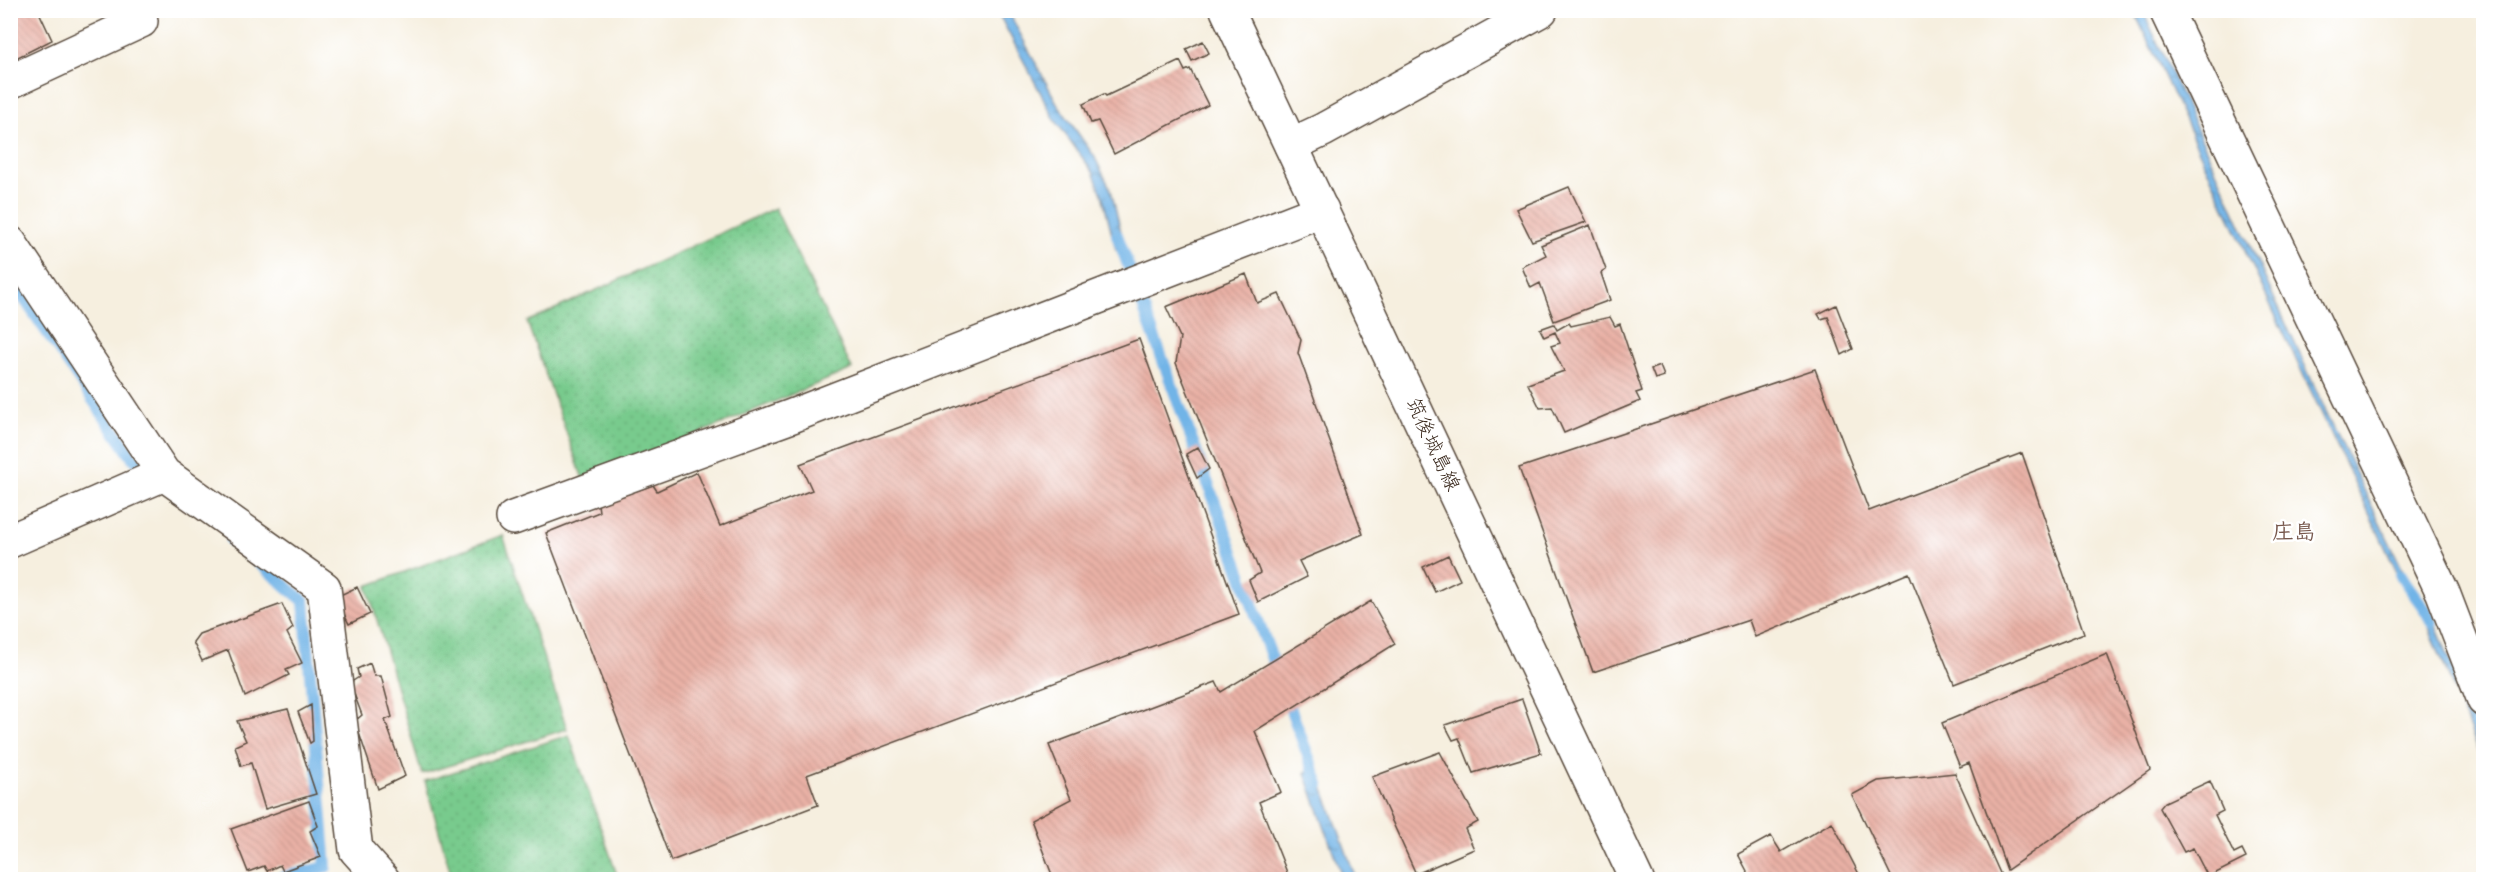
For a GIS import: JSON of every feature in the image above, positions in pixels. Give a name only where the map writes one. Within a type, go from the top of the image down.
[{"type":"street","name":"筑後城島線","points":[[1227,10],[1637,879]]},
{"type":"street","points":[[1291,145],[1323,130],[1541,10]]},
{"type":"street","points":[[2166,10],[2443,592],[2484,700]]},
{"type":"street","points":[[10,82],[141,21]]},
{"type":"street","points":[[513,518],[792,416],[1322,210]]},
{"type":"street","points":[[10,243],[164,474],[324,588],[356,850],[383,879]]},
{"type":"street","points":[[10,541],[164,474]]},
{"type":"green space","points":[[775,208],[852,369],[584,482],[527,322]]},
{"type":"green space","points":[[503,535],[567,729],[422,774],[367,586]]},
{"type":"green space","points":[[569,735],[618,878],[452,878],[425,781]]},
{"type":"water","points":[[997,11],[1008,11],[1058,105],[1094,156],[1111,190],[1126,253],[1116,250],[1102,194],[1093,172],[1055,120]]},
{"type":"water","points":[[2134,11],[2143,11],[2323,405],[2412,589],[2405,589]]},
{"type":"water","points":[[2428,607],[2483,739],[2483,761],[2422,610]]},
{"type":"water","points":[[1317,770],[1356,879],[1343,879],[1305,773]]},
{"type":"building","points":[[10,10],[38,10],[52,40],[10,61]]},
{"type":"building","points":[[1203,41],[1209,53],[1192,61],[1186,49]]},
{"type":"building","points":[[1180,61],[1185,71],[1190,69],[1208,105],[1114,154],[1098,121],[1091,123],[1083,104],[1104,94],[1106,96]]},
{"type":"building","points":[[1569,187],[1586,222],[1532,241],[1516,209]]},
{"type":"building","points":[[1590,225],[1606,270],[1601,273],[1610,300],[1554,321],[1540,283],[1531,288],[1522,267],[1546,255],[1541,245]]},
{"type":"building","points":[[1246,274],[1257,303],[1279,294],[1301,340],[1298,353],[1363,534],[1299,561],[1307,577],[1258,602],[1249,580],[1260,573],[1176,363],[1180,337],[1166,307]]},
{"type":"building","points":[[1836,305],[1853,349],[1842,355],[1828,317],[1821,319],[1818,314]]},
{"type":"building","points":[[1610,317],[1615,326],[1620,324],[1642,391],[1636,393],[1640,401],[1564,433],[1552,407],[1540,408],[1528,384],[1564,371],[1551,346],[1560,343],[1555,332],[1544,337],[1540,329],[1554,324],[1557,330],[1569,323],[1571,326]]},
{"type":"building","points":[[1139,339],[1239,614],[807,775],[818,805],[671,861],[546,533],[599,512],[598,504],[653,485],[657,491],[697,472],[720,526],[812,490],[800,464]]},
{"type":"building","points":[[1660,366],[1664,376],[1655,379],[1651,369]]},
{"type":"building","points":[[1815,369],[1869,511],[2022,453],[2084,633],[1954,684],[1909,573],[1755,637],[1749,620],[1593,672],[1519,468]]},
{"type":"building","points":[[1198,447],[1209,469],[1197,478],[1186,454]]},
{"type":"building","points":[[1448,555],[1460,580],[1435,592],[1423,567]]},
{"type":"building","points":[[357,587],[370,614],[349,624],[336,597]]},
{"type":"building","points":[[1371,601],[1395,644],[1255,731],[1281,792],[1259,802],[1290,880],[1054,880],[1031,820],[1071,799],[1049,745],[1216,682],[1221,692]]},
{"type":"building","points":[[282,604],[293,628],[287,633],[302,663],[286,670],[289,675],[245,697],[228,650],[202,661],[193,642],[199,634]]},
{"type":"building","points":[[2107,654],[2150,770],[2007,870],[1969,763],[1960,767],[1942,723]]},
{"type":"building","points":[[370,663],[374,676],[381,676],[392,717],[385,720],[405,776],[378,789],[355,721],[362,715],[350,683],[359,677],[357,669]]},
{"type":"building","points":[[1522,699],[1541,753],[1473,773],[1459,738],[1453,740],[1445,725]]},
{"type":"building","points":[[311,705],[313,741],[310,743],[298,712]]},
{"type":"building","points":[[288,709],[316,794],[265,809],[251,763],[241,766],[235,746],[246,741],[237,721]]},
{"type":"building","points":[[1440,752],[1478,822],[1465,829],[1474,849],[1416,874],[1372,777]]},
{"type":"building","points":[[1955,773],[2003,880],[1893,880],[1852,795],[1878,781]]},
{"type":"building","points":[[2210,781],[2223,811],[2215,815],[2234,854],[2242,850],[2246,858],[2208,877],[2193,848],[2184,852],[2160,808],[2165,802]]},
{"type":"building","points":[[309,801],[318,826],[310,831],[321,857],[283,871],[280,865],[267,871],[264,866],[248,872],[231,829]]},
{"type":"building","points":[[1832,822],[1862,880],[1740,880],[1745,877],[1747,871],[1738,854],[1771,836],[1781,852]]},
{"type":"waterway","points":[[1117,235],[1278,675]]},
{"type":"waterway","points":[[10,278],[132,457],[146,469]]},
{"type":"waterway","points":[[231,540],[304,601],[326,867],[273,880]]},
{"type":"waterway","points":[[2401,575],[2432,623]]},
{"type":"waterway","points":[[1285,694],[1319,785]]},
{"type":"district","name":"庄島","points":[[2294,533]]}]
